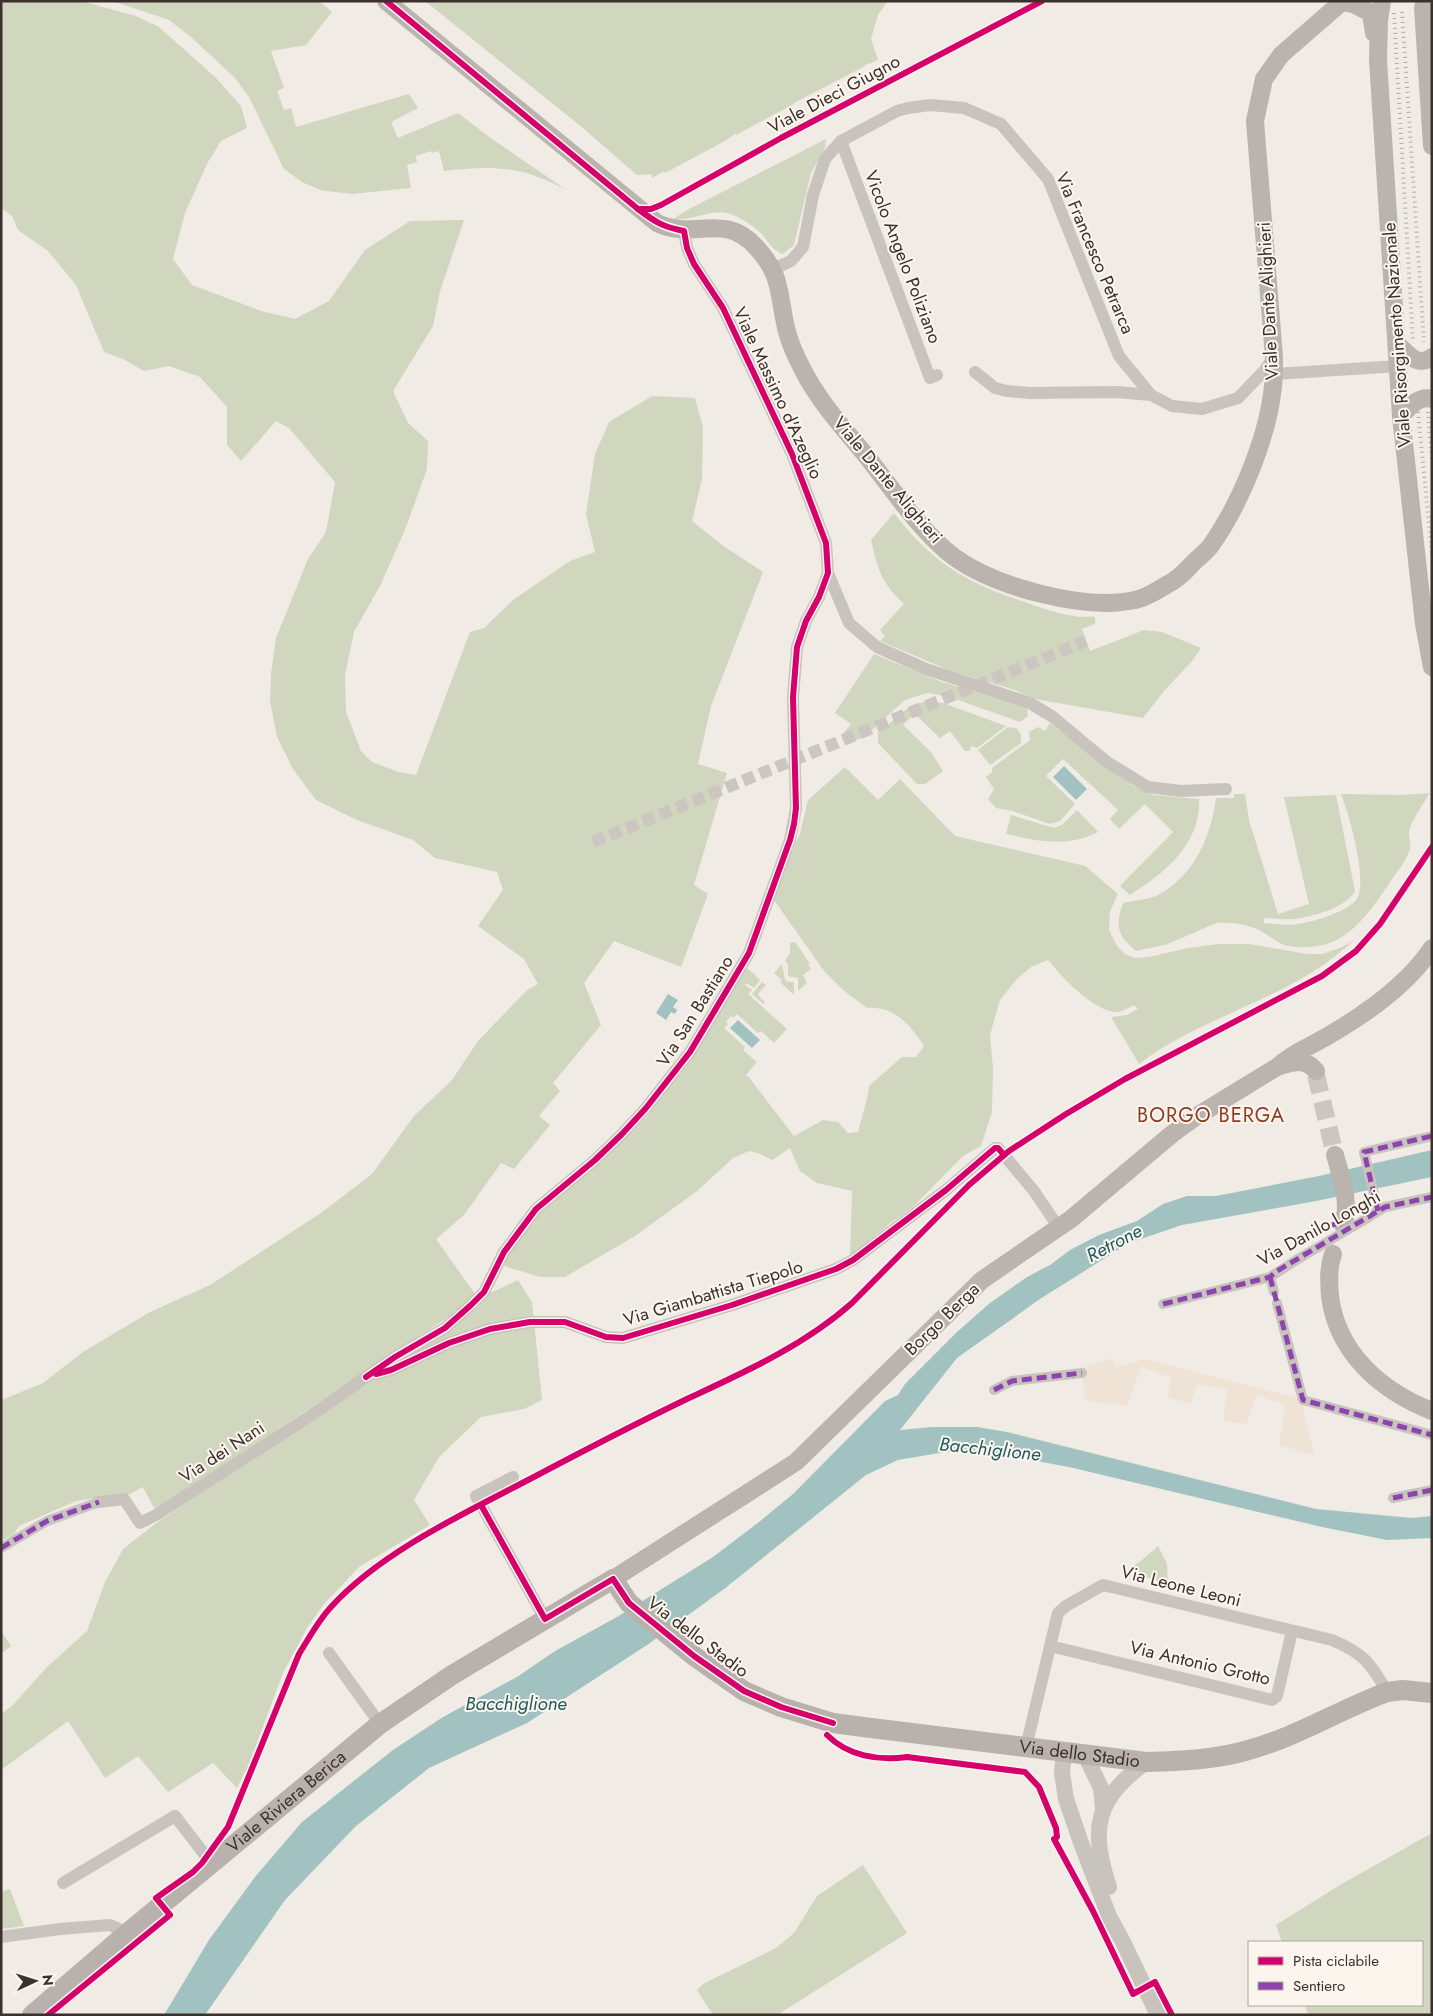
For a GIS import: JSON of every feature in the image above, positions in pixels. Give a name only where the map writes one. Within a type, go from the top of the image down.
[{"type":"main road","name":"Viale Dante Alighieri","points":[[386,1],[657,223],[666,228],[684,230],[711,227],[725,228],[737,232],[757,248],[773,269],[781,295],[785,323],[793,350],[806,375],[837,421],[931,536],[955,557],[984,573],[1034,592],[1087,603],[1136,600],[1176,580],[1212,545],[1244,487],[1267,420],[1273,386],[1274,366],[1255,122],[1264,79],[1281,55],[1343,2]]},
{"type":"main road","points":[[1343,2],[1375,5]]},
{"type":"main road","points":[[1421,3],[1432,146]]},
{"type":"main road","name":"Viale Risorgimento Nazionale","points":[[1375,5],[1379,20],[1378,60],[1398,345],[1401,416],[1424,624],[1432,668]]},
{"type":"main road","points":[[1398,345],[1411,358],[1416,360],[1427,361],[1432,357]]},
{"type":"main road","points":[[1401,416],[1413,403],[1421,399],[1432,399]]},
{"type":"main road","name":"Borgo Berga","points":[[613,1578],[796,1462],[982,1280],[1059,1228],[1172,1134],[1197,1116],[1277,1067],[1313,1042],[1324,1038],[1385,997],[1426,958],[1432,948]]},
{"type":"main road","name":"Borgo Berga","points":[[1277,1067],[1301,1062],[1311,1066],[1316,1073],[1318,1048],[1324,1038]]},
{"type":"main road","points":[[1336,1159],[1346,1201],[1340,1224]]},
{"type":"main road","points":[[1332,1254],[1328,1275],[1331,1305],[1338,1329],[1350,1352],[1363,1367],[1394,1392],[1432,1411]]},
{"type":"main road","name":"Via dello Stadio","points":[[613,1578],[629,1603],[694,1656],[744,1691],[781,1707],[833,1723],[1146,1762],[1184,1761],[1244,1752],[1279,1740],[1387,1692],[1403,1690],[1432,1693]]},
{"type":"main road","name":"Viale Riviera Berica","points":[[32,2015],[125,1935],[380,1724],[452,1675],[613,1578]]},
{"type":"street","name":"Via Francesco Petrarca","points":[[773,269],[791,260],[802,247],[813,194],[825,159],[841,141],[897,111],[908,108],[930,105],[964,108],[1001,124],[1048,179],[1119,356],[1151,395],[1172,406],[1202,409],[1238,398],[1264,371],[1274,366]]},
{"type":"street","name":"Vicolo Angelo Poliziano","points":[[841,141],[930,378],[937,375]]},
{"type":"street","name":"Viale Massimo d'Azeglio","points":[[684,230],[687,248],[694,264],[722,308],[792,454],[826,543],[828,573],[849,623],[877,647],[926,668],[1030,702],[1053,717],[1107,762],[1148,787],[1181,791],[1226,789]]},
{"type":"street","points":[[1274,366],[1399,366]]},
{"type":"street","points":[[975,372],[995,388],[1007,391],[1030,393],[1116,392],[1151,395]]},
{"type":"street","name":"Via San Bastiano","points":[[366,1377],[395,1357],[445,1328],[484,1292],[504,1252],[536,1209],[595,1160],[622,1134],[669,1080],[690,1052],[734,980],[749,953],[761,922],[794,824],[796,808],[793,697],[797,647],[806,621],[828,573]]},
{"type":"street","points":[[1378,1211],[1364,1152],[1432,1136]]},
{"type":"street","name":"Via Giambattista Tiepolo","points":[[366,1377],[390,1370],[449,1343],[490,1328],[530,1322],[565,1322],[606,1337],[623,1338],[816,1277],[853,1260],[946,1190],[996,1148],[1034,1191],[1059,1228]]},
{"type":"street","name":"Via Danilo Longhi","points":[[1163,1304],[1270,1277],[1385,1207],[1432,1197]]},
{"type":"street","points":[[1270,1277],[1274,1292]]},
{"type":"street","points":[[1277,1303],[1302,1400],[1432,1436]]},
{"type":"street","points":[[994,1390],[1012,1380],[1082,1372]]},
{"type":"street","name":"Via dei Nani","points":[[98,1502],[124,1499],[140,1523],[156,1515],[310,1416],[366,1377]]},
{"type":"street","points":[[513,1477],[476,1496],[545,1619]]},
{"type":"street","points":[[1392,1498],[1432,1490]]},
{"type":"street","points":[[1,1548],[46,1521],[98,1502]]},
{"type":"street","name":"Via Leone Leoni","points":[[1026,1747],[1058,1613],[1066,1606],[1103,1584],[1332,1640],[1353,1648],[1373,1667],[1387,1692]]},
{"type":"street","name":"Via Antonio Grotto","points":[[1050,1646],[1272,1700],[1277,1696],[1292,1631]]},
{"type":"street","points":[[329,1654],[380,1724]]},
{"type":"street","points":[[1064,1752],[1062,1774],[1066,1799],[1109,1916],[1124,1942],[1158,2015]]},
{"type":"street","points":[[1085,1755],[1101,1788],[1103,1810]]},
{"type":"street","points":[[1124,1942],[1100,1858],[1097,1838],[1107,1800],[1132,1772],[1146,1762]]},
{"type":"street","points":[[63,1883],[175,1816],[212,1864]]},
{"type":"street","points":[[1,1937],[60,1928],[110,1926],[121,1930],[125,1935]]},
{"type":"green space","points":[[1,1],[81,1],[136,16],[159,27],[215,77],[241,106],[247,128],[221,141],[208,162],[185,213],[173,259],[192,285],[261,311],[295,319],[329,301],[365,250],[410,221],[464,220],[440,291],[433,326],[393,391],[408,423],[428,441],[427,469],[406,527],[381,584],[354,632],[345,675],[346,712],[361,751],[372,762],[398,772],[416,775],[470,632],[484,628],[513,600],[570,561],[595,552],[586,514],[595,454],[609,422],[652,396],[695,398],[703,427],[702,479],[692,521],[722,545],[763,572],[711,706],[698,764],[727,773],[694,885],[708,894],[681,967],[614,941],[584,983],[601,1025],[553,1083],[560,1091],[539,1116],[550,1125],[514,1169],[501,1163],[464,1215],[436,1239],[475,1294],[453,1314],[155,1510],[143,1487],[124,1497],[122,1494],[76,1501],[19,1526],[14,1534],[1,1541],[1,1398],[4,1399],[43,1383],[83,1352],[150,1312],[210,1285],[321,1213],[372,1174],[414,1116],[452,1080],[478,1041],[527,990],[538,984],[524,959],[478,926],[503,890],[497,872],[435,858],[413,840],[357,820],[316,800],[293,769],[277,737],[270,701],[271,674],[276,638],[308,559],[326,532],[335,482],[289,428],[276,421],[241,461],[227,445],[227,407],[200,377],[169,366],[144,371],[125,360],[104,352],[76,285],[48,251],[18,230],[12,216],[1,208]]},
{"type":"green space","points":[[112,1],[319,1],[332,12],[306,45],[271,51],[284,88],[277,91],[284,110],[291,108],[296,127],[409,94],[418,108],[391,122],[398,138],[458,113],[492,139],[565,189],[536,176],[509,169],[481,168],[444,171],[439,151],[432,153],[431,151],[416,156],[417,162],[407,165],[411,188],[352,194],[320,190],[302,182],[284,169],[249,97],[235,78],[192,38],[169,20]]},
{"type":"green space","points":[[425,1],[888,1],[878,15],[871,39],[878,60],[865,65],[665,173],[664,171],[652,178],[651,174],[637,175],[578,124]]},
{"type":"green space","points":[[826,139],[825,148],[811,173],[794,245],[783,254],[773,248],[754,227],[732,214],[721,212],[673,219],[689,209]]},
{"type":"green space","points":[[894,513],[923,546],[953,570],[970,580],[1007,596],[1053,612],[1080,617],[1095,617],[1095,624],[1082,629],[1090,651],[1144,630],[1162,632],[1201,648],[1143,718],[1035,699],[1015,690],[951,671],[880,641],[885,636],[880,630],[904,604],[890,589],[881,575],[871,540]]},
{"type":"green space","points":[[874,654],[942,682],[1027,707],[1028,716],[1020,722],[947,696],[927,693],[905,700],[863,738],[852,741],[842,735],[851,724],[835,713]]},
{"type":"green space","points":[[925,701],[943,703],[1006,726],[977,748],[972,746],[969,751],[965,751],[950,731],[940,738],[918,717],[912,716],[903,725],[931,752],[943,771],[925,784],[917,784],[878,743],[878,733],[905,710]]},
{"type":"green space","points":[[1050,723],[1134,786],[1154,795],[1199,799],[1198,815],[1194,830],[1178,856],[1156,877],[1130,895],[1120,886],[1173,832],[1145,804],[1119,829],[1110,819],[1118,810],[1063,759],[1046,776],[1075,804],[1060,821],[1050,824],[1012,811],[996,808],[988,799],[994,789],[986,777],[992,772],[992,768],[1030,740],[1029,732],[1038,727],[1045,731]]},
{"type":"green space","points":[[1008,727],[1016,728],[1021,734],[1021,743],[990,765],[978,750]]},
{"type":"green space","points":[[845,767],[878,800],[900,779],[955,836],[1085,866],[1118,894],[1110,912],[1109,930],[1117,946],[1125,954],[1135,958],[1219,944],[1249,944],[1307,954],[1322,954],[1340,948],[1354,940],[1330,960],[1304,977],[1191,1032],[1139,1064],[1111,1017],[1127,1015],[1138,1009],[1134,1005],[1119,1012],[1107,1010],[1088,1000],[1048,960],[1031,967],[1016,980],[1000,1000],[990,1035],[993,1068],[992,1112],[981,1146],[963,1156],[913,1207],[889,1224],[850,1257],[852,1191],[817,1183],[800,1171],[790,1148],[772,1160],[749,1151],[733,1158],[697,1191],[635,1236],[565,1277],[540,1277],[501,1265],[538,1211],[602,1161],[646,1118],[692,1059],[745,967],[760,980],[754,988],[747,983],[745,985],[752,990],[748,994],[787,1029],[774,1043],[761,1031],[758,1033],[737,1014],[733,1018],[731,1016],[724,1028],[745,1047],[743,1050],[757,1062],[745,1076],[747,1075],[794,1136],[823,1120],[838,1122],[848,1133],[858,1132],[869,1086],[902,1057],[916,1057],[924,1046],[901,1018],[886,1010],[867,1008],[843,990],[824,971],[774,900],[800,834],[808,800]]},
{"type":"green space","points":[[1430,793],[1410,829],[1410,849],[1407,856],[1380,897],[1362,920],[1341,937],[1329,943],[1314,947],[1287,946],[1253,928],[1241,924],[1228,923],[1216,923],[1168,944],[1136,951],[1121,935],[1119,918],[1123,903],[1158,895],[1171,887],[1191,866],[1205,841],[1214,813],[1216,798],[1234,798],[1234,794],[1245,794],[1249,820],[1278,914],[1309,904],[1284,797],[1336,795],[1355,891],[1345,902],[1315,915],[1296,919],[1264,918],[1264,923],[1290,925],[1305,923],[1330,915],[1347,908],[1357,899],[1360,890],[1359,863],[1341,794],[1402,795]]},
{"type":"green space","points":[[1077,810],[1098,832],[1087,837],[1064,842],[1041,841],[1006,834],[1011,815],[1054,828],[1062,825]]},
{"type":"green space","points":[[795,942],[810,964],[808,965],[811,969],[803,975],[807,983],[798,991],[798,978],[788,976],[788,964],[785,961],[790,953],[790,943]]},
{"type":"green space","points":[[782,964],[785,980],[794,982],[794,995],[780,982],[782,980],[774,973]]},
{"type":"green space","points":[[762,982],[766,985],[758,994],[765,1002],[763,1004],[752,994]]},
{"type":"green space","points":[[518,1280],[532,1302],[542,1400],[524,1409],[481,1417],[439,1457],[414,1500],[430,1525],[359,1567],[324,1604],[307,1628],[283,1673],[249,1764],[237,1788],[213,1763],[168,1792],[138,1756],[105,1778],[68,1721],[1,1770],[1,1714],[13,1705],[47,1667],[87,1631],[105,1582],[123,1549],[155,1524],[488,1294]]},
{"type":"green space","points":[[1158,1546],[1167,1564],[1168,1583],[1125,1572],[1142,1560]]},
{"type":"green space","points":[[1,1631],[11,1646],[1,1654]]},
{"type":"green space","points":[[1432,1833],[1432,2015],[1308,2015],[1305,2006],[1423,2006],[1423,1941],[1282,1941],[1276,1925],[1340,1885]]},
{"type":"green space","points":[[863,1865],[907,1933],[777,2015],[713,2015],[697,1990],[703,1984],[776,1948],[794,1933],[817,1896]]},
{"type":"green space","points":[[10,1889],[24,1926],[1,1929],[1,1892]]},
{"type":"shaded area","points":[[1113,1358],[1115,1368],[1145,1359],[1301,1399],[1314,1455],[1279,1445],[1285,1405],[1256,1395],[1246,1424],[1223,1421],[1227,1389],[1197,1385],[1191,1403],[1168,1398],[1171,1378],[1141,1367],[1127,1406],[1085,1400],[1082,1368]]},
{"type":"water","points":[[1064,766],[1087,789],[1076,800],[1053,777]]},
{"type":"water","points":[[668,994],[678,1000],[673,1007],[677,1010],[675,1014],[671,1012],[666,1020],[656,1013]]},
{"type":"water","points":[[738,1020],[760,1040],[752,1048],[730,1028]]},
{"type":"water","name":"Bacchiglione","points":[[1432,1150],[1432,1177],[1316,1201],[1182,1225],[1129,1243],[1040,1299],[957,1358],[900,1430],[932,1427],[977,1427],[1007,1432],[1316,1509],[1412,1518],[1432,1516],[1432,1538],[1387,1540],[1322,1527],[1069,1467],[999,1454],[945,1452],[898,1460],[866,1475],[724,1589],[647,1645],[527,1723],[429,1768],[356,1826],[285,1900],[205,2015],[164,2015],[209,1940],[255,1877],[302,1822],[393,1750],[443,1717],[517,1677],[555,1651],[617,1617],[713,1557],[793,1494],[885,1401],[898,1395],[905,1384],[957,1332],[990,1303],[1027,1277],[1050,1265],[1070,1250],[1099,1235],[1137,1221],[1163,1204],[1187,1196],[1216,1196],[1319,1176]]},
{"type":"tunnel","points":[[593,842],[1086,641]]},
{"type":"tunnel","points":[[1316,1075],[1335,1155]]},
{"type":"railway","points":[[1402,12],[1424,342]]},
{"type":"railway","points":[[1394,13],[1413,342]]},
{"type":"railway","points":[[1418,412],[1432,555]]},
{"type":"railway","points":[[1428,412],[1432,461]]},
{"type":"marked path","points":[[1378,1211],[1364,1152],[1432,1136]]},
{"type":"marked path","points":[[1163,1304],[1270,1277],[1385,1207],[1432,1197]]},
{"type":"marked path","points":[[1332,1225],[1345,1222]]},
{"type":"marked path","points":[[1270,1277],[1303,1400],[1432,1435]]},
{"type":"marked path","points":[[994,1390],[1012,1381],[1082,1373]]},
{"type":"marked path","points":[[1393,1498],[1432,1490]]},
{"type":"marked path","points":[[1,1548],[47,1521],[99,1502]]},
{"type":"cycle path","points":[[366,1377],[395,1357],[445,1328],[484,1292],[504,1252],[536,1209],[595,1160],[622,1134],[646,1108],[690,1052],[749,953],[794,824],[796,808],[793,697],[797,647],[806,621],[819,597],[828,573],[826,543],[792,454],[723,308],[694,264],[687,248],[684,231],[659,223],[638,209],[386,1]]},
{"type":"cycle path","name":"Viale Dieci Giugno","points":[[638,209],[651,209],[661,205],[781,138],[1042,1]]},
{"type":"cycle path","points":[[48,2015],[170,1915],[156,1898],[193,1872],[202,1863],[228,1827],[299,1654],[326,1612],[351,1587],[399,1551],[452,1520],[629,1428],[753,1368],[815,1332],[852,1303],[969,1185],[1009,1151],[1125,1079],[1322,976],[1356,951],[1380,924],[1432,847]]},
{"type":"cycle path","points":[[376,1374],[391,1370],[449,1343],[490,1329],[530,1322],[565,1322],[606,1337],[623,1338],[732,1305],[836,1269],[853,1260],[946,1190],[995,1148],[998,1148],[1004,1155]]},
{"type":"cycle path","points":[[481,1505],[545,1619],[613,1579],[629,1603],[694,1656],[744,1691],[781,1707],[833,1723]]},
{"type":"cycle path","points":[[827,1735],[844,1748],[874,1757],[907,1757],[1025,1772],[1039,1787],[1056,1828],[1057,1837],[1054,1839],[1093,1911],[1133,1994],[1155,1982],[1172,2015]]},
{"type":"district","name":"BORGO BERGA","points":[[1211,1115]]},
{"type":"water label","name":"Retrone","points":[[1114,1243]]}]
